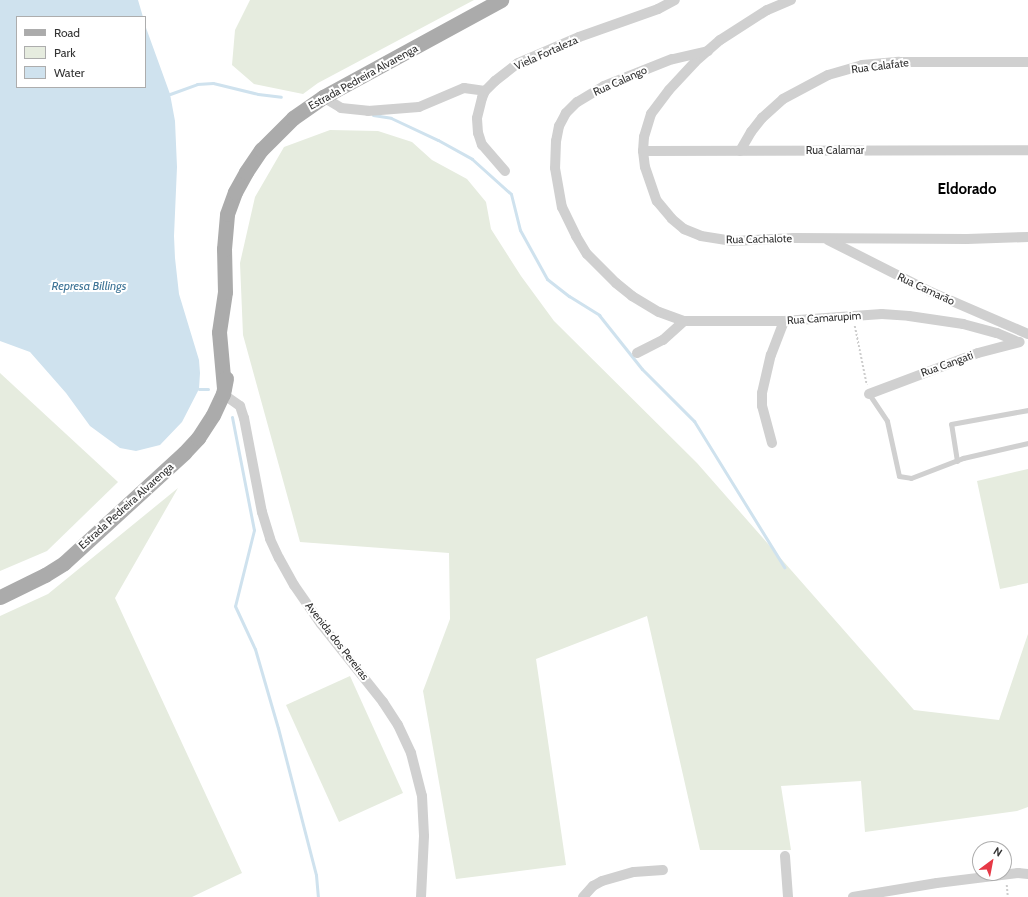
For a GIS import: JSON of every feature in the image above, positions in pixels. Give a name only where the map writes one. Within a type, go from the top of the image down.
[{"type":"main road","name":"Estrada Pedreira Alvarenga","points":[[0,597],[45,575],[64,563],[184,453],[206,428],[224,391],[219,332],[225,292],[224,249],[227,214],[235,192],[250,166],[277,132],[293,118],[323,97],[500,0]]},
{"type":"street","name":"Viela Fortaleza","points":[[485,91],[518,63],[579,37],[658,8],[675,0]]},
{"type":"street","name":"Rua Cachalote","points":[[791,0],[767,10],[720,40],[695,62],[669,90],[651,114],[644,137],[643,151],[648,179],[657,201],[672,219],[684,229],[701,236],[727,240],[794,238],[1028,237]]},
{"type":"street","name":"Rua Calango","points":[[684,321],[659,312],[632,296],[607,275],[587,254],[576,236],[562,207],[555,168],[556,141],[559,126],[566,114],[577,102],[604,86],[685,55],[708,51]]},
{"type":"street","name":"Rua Calafate","points":[[740,151],[751,132],[762,118],[783,99],[828,75],[862,65],[899,62],[1028,62]]},
{"type":"street","points":[[323,97],[341,108],[368,112],[419,107],[464,88],[485,91],[477,118],[478,133],[482,146],[505,170]]},
{"type":"street","name":"Rua Calamar","points":[[643,151],[740,151],[782,149],[1028,150]]},
{"type":"street","name":"Rua Camarão","points":[[826,239],[931,292],[1028,334]]},
{"type":"street","name":"Rua Camarupim","points":[[684,321],[784,321],[882,314],[938,319],[997,333],[1023,341]]},
{"type":"street","points":[[637,353],[663,340],[684,321]]},
{"type":"street","points":[[772,443],[762,406],[762,393],[769,361],[784,321]]},
{"type":"street","name":"Rua Cangati","points":[[868,394],[978,353],[1023,341]]},
{"type":"street","name":"Avenida dos Pereiras","points":[[224,391],[240,406],[244,418],[262,512],[270,539],[279,558],[294,585],[321,624],[383,702],[398,724],[411,753],[422,796],[424,836],[421,897]]},
{"type":"street","points":[[785,856],[788,897]]},
{"type":"street","points":[[583,897],[593,886],[602,881],[634,872],[663,870]]},
{"type":"street","points":[[1012,875],[1028,874]]},
{"type":"street","points":[[853,897],[879,896],[920,886],[972,879]]},
{"type":"street","points":[[906,897],[920,886]]},
{"type":"lane","points":[[868,394],[887,421],[899,476],[911,478],[957,460],[1028,443]]},
{"type":"lane","points":[[957,460],[951,424],[1028,410]]},
{"type":"path","points":[[853,316],[868,394]]},
{"type":"path","points":[[1007,881],[1008,897]]},
{"type":"green space","points":[[250,0],[474,0],[318,83],[303,94],[254,84],[232,65],[235,30]]},
{"type":"green space","points":[[330,130],[378,131],[412,142],[432,160],[467,179],[486,202],[491,229],[521,276],[554,321],[697,463],[914,710],[999,720],[1028,634],[1028,807],[1017,811],[865,832],[861,781],[781,786],[791,850],[700,850],[647,616],[536,659],[566,865],[456,879],[423,691],[450,619],[449,553],[300,542],[243,335],[240,263],[255,197],[284,147]]},
{"type":"green space","points":[[0,373],[118,482],[47,551],[0,571]]},
{"type":"green space","points":[[1028,469],[1028,583],[1000,589],[977,481]]},
{"type":"green space","points":[[178,488],[115,598],[242,873],[192,897],[0,897],[0,616],[48,594]]},
{"type":"green space","points":[[350,676],[403,793],[339,822],[286,705]]},
{"type":"water","name":"Represa Billings","points":[[0,0],[138,0],[143,16],[16,16],[16,88],[146,88],[146,28],[170,94],[175,121],[177,167],[174,236],[175,258],[179,294],[199,360],[199,389],[182,422],[160,445],[136,451],[120,448],[90,426],[66,393],[30,352],[0,341]]},
{"type":"waterway","points":[[170,94],[197,84],[213,83],[258,94],[281,97]]},
{"type":"waterway","points":[[373,115],[391,118],[438,140],[472,159],[511,194],[520,230],[547,279],[569,296],[599,315],[642,369],[694,421],[784,567]]},
{"type":"waterway","points":[[199,389],[208,389]]},
{"type":"waterway","points":[[232,417],[254,530],[235,606],[255,649],[278,728],[316,875],[318,897]]},
{"type":"district","name":"Eldorado","points":[[967,190]]}]
